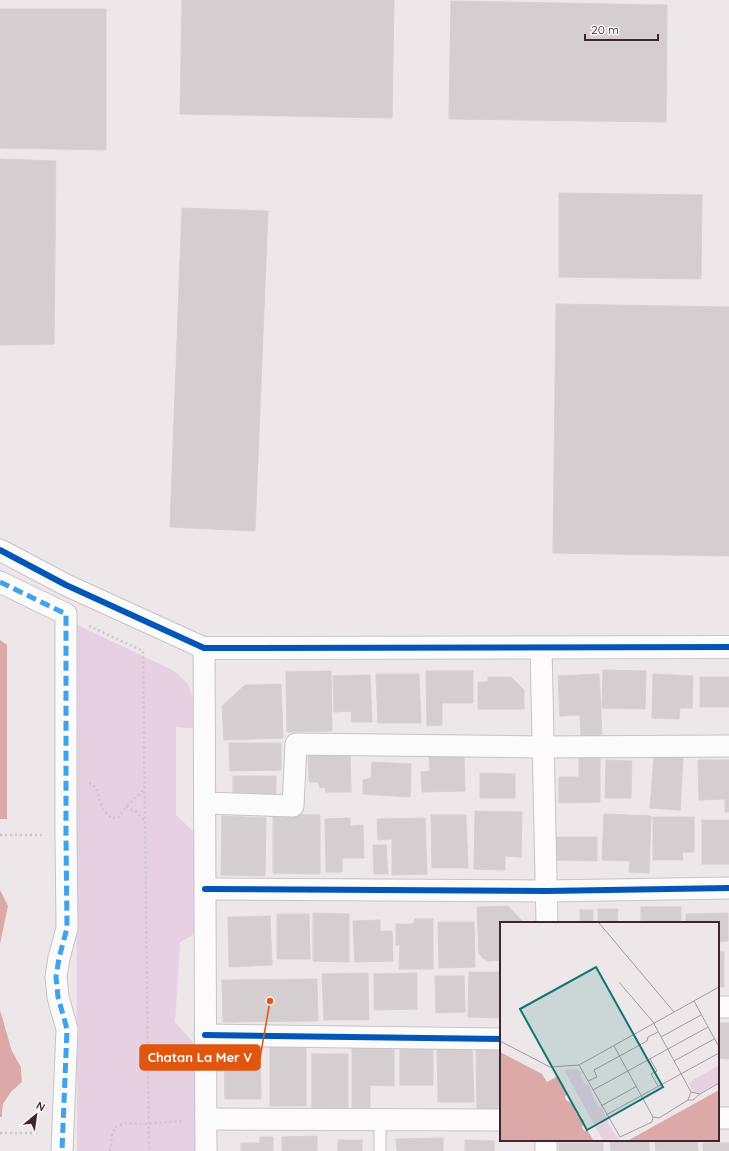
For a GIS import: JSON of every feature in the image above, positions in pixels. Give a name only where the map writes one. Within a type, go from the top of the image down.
[{"type":"street","points":[[0,550],[66,585],[204,648],[729,647]]},
{"type":"street","points":[[0,582],[66,614],[67,928],[59,958],[56,977],[58,997],[67,1029],[62,1151]]},
{"type":"street","points":[[541,647],[547,922]]},
{"type":"street","points":[[204,648],[206,1151]]},
{"type":"street","points":[[205,803],[293,806],[296,744],[543,747],[729,746]]},
{"type":"street","points":[[205,889],[547,891],[729,888]]},
{"type":"street","points":[[206,1035],[500,1039]]},
{"type":"street","points":[[206,1119],[380,1118],[500,1120]]},
{"type":"lane","points":[[380,1118],[380,1151]]},
{"type":"path","points":[[66,614],[143,651],[149,1151]]},
{"type":"path","points":[[66,780],[83,781],[93,784],[99,794],[102,808],[111,818],[118,818],[126,807],[145,788]]},
{"type":"path","points":[[126,807],[136,812],[145,822]]},
{"type":"path","points":[[0,835],[46,835]]},
{"type":"path","points":[[110,1151],[112,1136],[115,1128],[126,1123],[206,1119]]},
{"type":"path","points":[[0,1133],[46,1133]]},
{"type":"shaded area","points":[[76,624],[174,671],[188,684],[197,711],[199,729],[176,727],[176,815],[200,838],[197,933],[180,942],[175,1022],[200,1050],[195,1151],[77,1151]]},
{"type":"shaded area","points":[[0,640],[7,645],[7,819],[0,819]]},
{"type":"shaded area","points":[[0,890],[8,906],[0,944]]},
{"type":"shaded area","points":[[0,1010],[12,1051],[21,1067],[22,1082],[11,1092],[3,1104],[2,1117],[0,1117]]},
{"type":"pier","points":[[9,644],[9,819],[7,821],[0,821],[0,819],[7,819],[7,645]]},
{"type":"pier","points":[[0,1008],[2,1010],[14,1050],[23,1066],[24,1082],[13,1093],[5,1105],[4,1117],[2,1119],[0,1119],[0,1117],[2,1117],[3,1104],[11,1092],[22,1082],[21,1067],[12,1051]]},
{"type":"building","points":[[182,0],[394,0],[392,118],[180,114]]},
{"type":"building","points":[[451,1],[667,5],[666,122],[449,119]]},
{"type":"building","points":[[0,9],[106,9],[106,150],[0,148]]},
{"type":"building","points":[[0,159],[56,161],[54,344],[0,345]]},
{"type":"building","points":[[559,193],[702,195],[701,279],[559,277]]},
{"type":"building","points":[[182,208],[268,211],[255,531],[170,527]]},
{"type":"building","points":[[556,304],[729,307],[729,556],[553,553]]},
{"type":"building","points":[[603,670],[646,671],[645,709],[602,708]]},
{"type":"building","points":[[331,671],[332,731],[287,732],[286,672]]},
{"type":"building","points":[[426,671],[473,671],[473,703],[442,703],[442,725],[427,726]]},
{"type":"building","points":[[376,674],[419,674],[421,723],[378,723]]},
{"type":"building","points":[[599,674],[602,735],[581,736],[580,715],[560,716],[558,676]]},
{"type":"building","points":[[653,674],[693,676],[692,708],[680,708],[679,719],[652,718]]},
{"type":"building","points":[[370,675],[372,722],[352,722],[351,711],[334,712],[333,676]]},
{"type":"building","points":[[488,677],[511,677],[524,690],[524,709],[478,709],[478,682],[488,682]]},
{"type":"building","points":[[700,677],[729,677],[729,707],[700,707]]},
{"type":"building","points":[[281,684],[283,738],[224,740],[222,706],[245,685]]},
{"type":"building","points":[[229,743],[281,743],[281,770],[230,771]]},
{"type":"building","points":[[350,753],[351,792],[326,792],[325,787],[320,788],[318,782],[309,782],[308,754]]},
{"type":"building","points":[[464,754],[465,791],[422,792],[421,772],[430,771],[429,755]]},
{"type":"building","points":[[654,756],[683,758],[680,810],[650,808]]},
{"type":"building","points":[[579,757],[600,757],[600,802],[559,803],[559,777],[579,777]]},
{"type":"building","points":[[606,760],[632,761],[631,798],[605,798]]},
{"type":"building","points":[[698,760],[729,760],[729,812],[725,812],[725,799],[699,800]]},
{"type":"building","points":[[372,762],[411,764],[410,797],[363,794],[363,780],[371,778]]},
{"type":"building","points":[[480,773],[515,774],[515,798],[480,798]]},
{"type":"building","points":[[233,776],[276,776],[276,794],[233,795]]},
{"type":"building","points":[[475,811],[522,812],[521,857],[505,856],[505,870],[474,869]]},
{"type":"building","points":[[273,814],[320,815],[320,874],[273,873]]},
{"type":"building","points":[[604,814],[651,816],[649,873],[629,872],[630,861],[602,860]]},
{"type":"building","points":[[431,815],[466,815],[468,868],[432,868]]},
{"type":"building","points":[[222,816],[266,818],[265,876],[221,875]]},
{"type":"building","points":[[653,817],[694,817],[694,852],[682,852],[683,860],[653,860]]},
{"type":"building","points":[[350,818],[350,826],[363,825],[364,858],[342,858],[342,872],[326,872],[325,819]]},
{"type":"building","points":[[425,818],[427,874],[392,875],[392,839],[378,840],[377,819]]},
{"type":"building","points":[[702,820],[729,820],[729,864],[702,864]]},
{"type":"building","points":[[556,837],[597,837],[597,861],[556,860]]},
{"type":"building","points":[[373,845],[386,845],[388,874],[374,874]]},
{"type":"building","points":[[508,906],[523,922],[500,922],[500,960],[489,961],[483,958],[479,953],[477,907]]},
{"type":"building","points":[[641,907],[681,907],[681,922],[641,922]]},
{"type":"building","points":[[598,909],[618,909],[617,922],[598,922]]},
{"type":"building","points":[[580,910],[593,910],[593,922],[580,922]]},
{"type":"building","points":[[313,913],[349,914],[349,962],[313,961]]},
{"type":"building","points":[[728,913],[728,941],[719,942],[719,922],[686,922],[686,914]]},
{"type":"building","points":[[277,914],[309,914],[310,959],[277,959]]},
{"type":"building","points":[[270,916],[272,965],[229,967],[228,917]]},
{"type":"building","points":[[415,919],[433,919],[433,969],[399,969],[400,945],[396,945],[396,924],[413,924]]},
{"type":"building","points":[[380,920],[380,931],[392,931],[393,961],[355,962],[353,921]]},
{"type":"building","points":[[438,922],[474,922],[475,967],[439,968]]},
{"type":"building","points":[[719,952],[724,952],[724,987],[719,987]]},
{"type":"building","points":[[469,972],[500,972],[500,1018],[468,1017]]},
{"type":"building","points":[[368,973],[369,1020],[324,1020],[322,974]]},
{"type":"building","points":[[417,973],[417,1009],[374,1010],[374,974]]},
{"type":"building","points":[[435,976],[464,976],[465,1012],[436,1013]]},
{"type":"building","points":[[317,979],[318,1021],[223,1022],[222,980]]},
{"type":"building","points":[[719,1023],[729,1023],[729,1059],[719,1058]]},
{"type":"building","points":[[260,1040],[261,1099],[225,1099],[224,1052],[237,1052],[237,1041]]},
{"type":"building","points":[[270,1045],[306,1046],[306,1106],[270,1106]]},
{"type":"building","points":[[472,1045],[474,1102],[438,1102],[437,1046]]},
{"type":"building","points":[[352,1046],[394,1046],[394,1086],[370,1085],[370,1108],[352,1108]]},
{"type":"building","points":[[500,1047],[500,1109],[477,1110],[476,1048]]},
{"type":"building","points":[[400,1049],[433,1049],[433,1085],[400,1085]]},
{"type":"building","points":[[312,1054],[348,1054],[348,1108],[312,1108]]},
{"type":"building","points":[[317,1136],[317,1151],[282,1151],[282,1137]]},
{"type":"building","points":[[260,1137],[273,1137],[273,1151],[241,1151],[241,1143],[260,1143]]},
{"type":"building","points":[[443,1138],[443,1151],[397,1151],[396,1139]]},
{"type":"building","points":[[338,1140],[362,1140],[362,1151],[338,1151]]},
{"type":"building","points":[[465,1140],[494,1141],[494,1151],[465,1151]]},
{"type":"building","points":[[610,1141],[649,1141],[649,1151],[611,1151]]},
{"type":"building","points":[[655,1141],[697,1141],[698,1151],[656,1151]]},
{"type":"building","points":[[559,1143],[603,1143],[603,1151],[559,1151]]},
{"type":"building","points":[[703,1143],[729,1143],[729,1151],[703,1151]]},
{"type":"marked path","points":[[0,582],[66,614],[67,928],[59,958],[56,977],[58,997],[67,1029],[62,1151]]},
{"type":"cycle path","points":[[0,550],[66,585],[204,648],[729,647]]},
{"type":"cycle path","points":[[205,889],[547,891],[729,888]]},
{"type":"cycle path","points":[[205,1035],[500,1039]]},
{"type":"place","name":"Chatan La Mer V","points":[[270,1001]]}]
